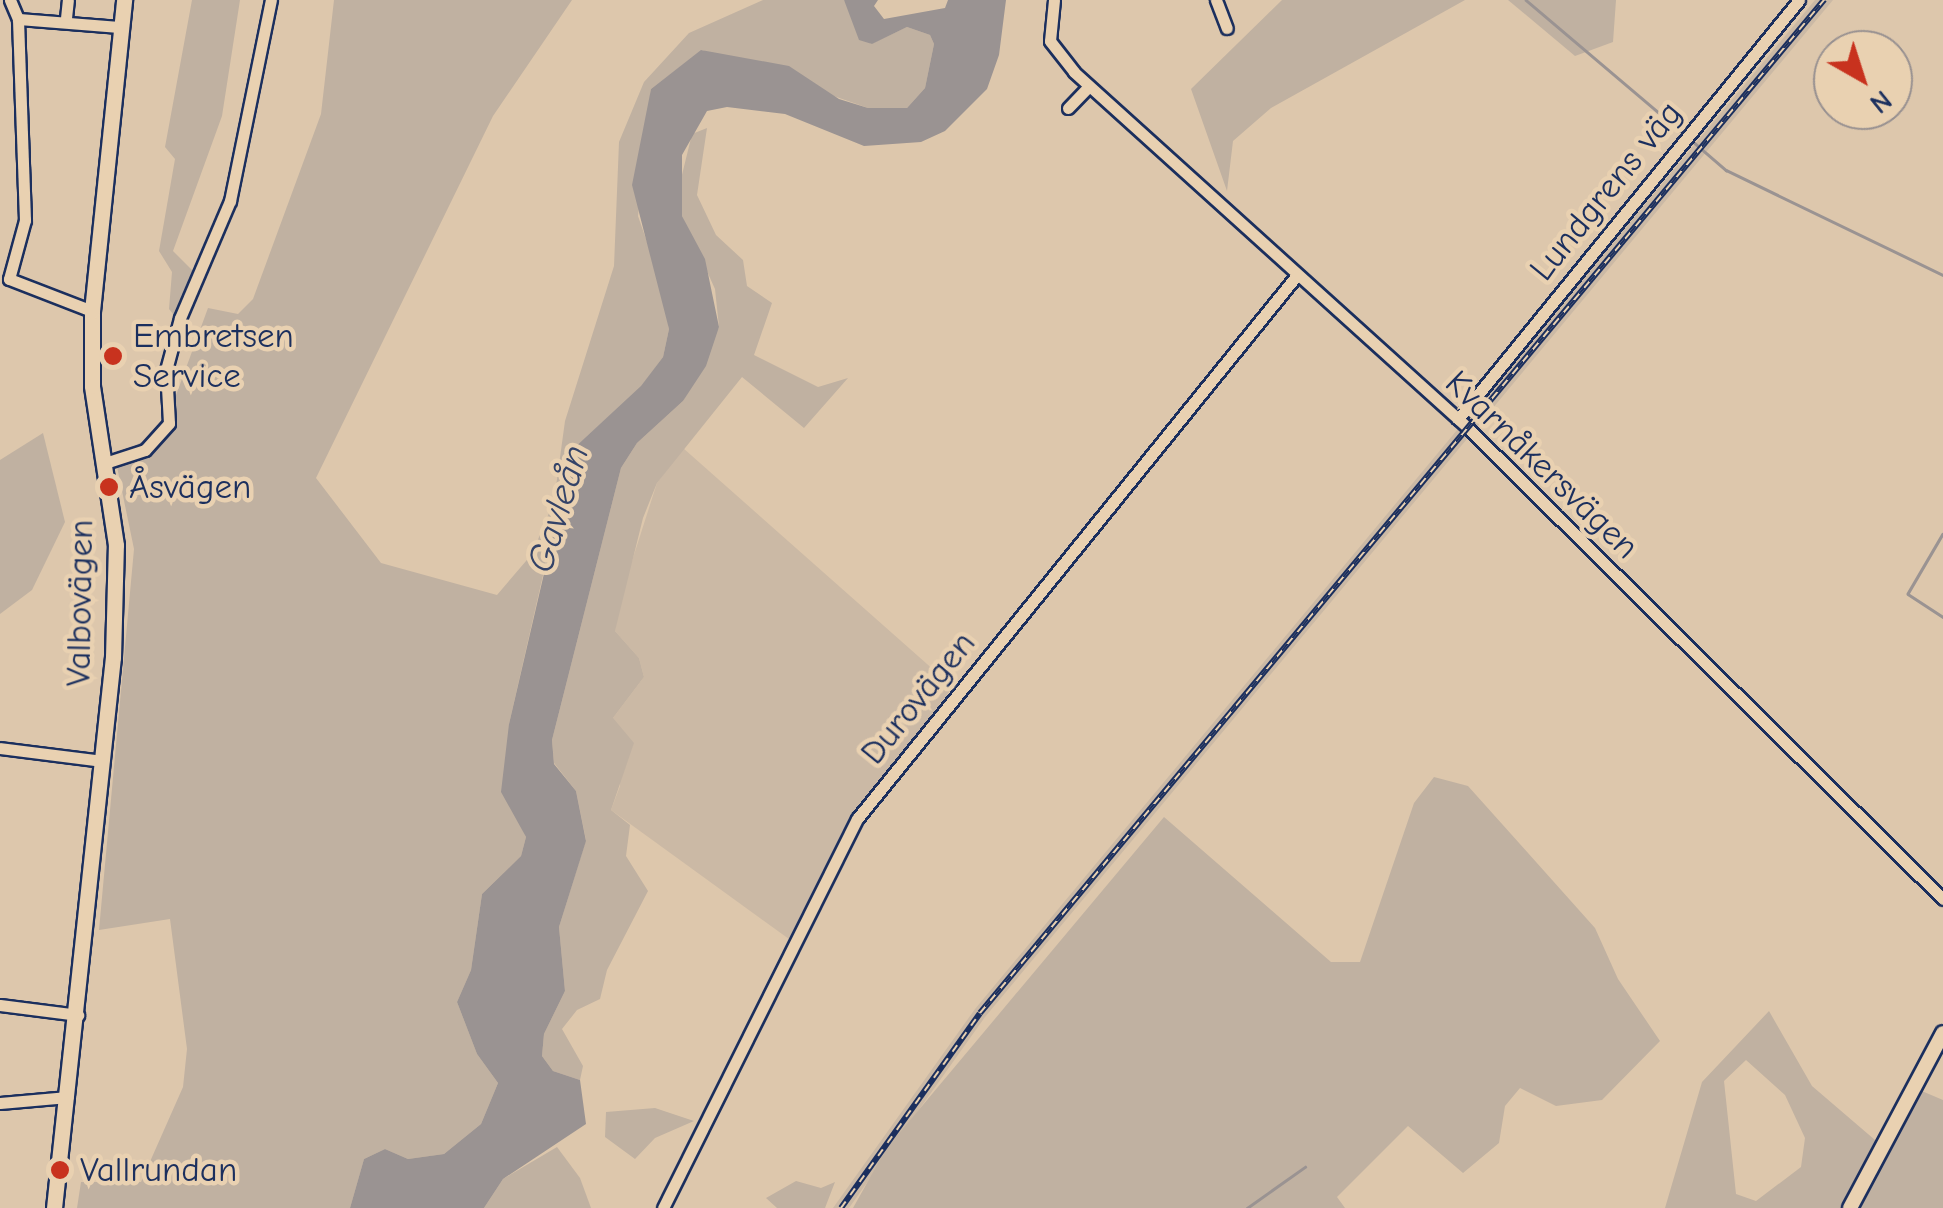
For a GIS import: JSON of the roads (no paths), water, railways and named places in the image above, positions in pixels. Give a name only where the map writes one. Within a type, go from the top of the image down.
[{"type":"main road","name":"Valbovägen","points":[[54,1208],[78,1014],[116,586],[105,463],[92,386],[92,311],[124,0]]},
{"type":"street","points":[[10,0],[18,19],[25,220],[5,275],[92,311]]},
{"type":"street","points":[[66,18],[68,0]]},
{"type":"street","points":[[105,463],[145,450],[169,423],[166,370],[180,318],[230,201],[271,0]]},
{"type":"street","name":"Kvarnåkersvägen","points":[[1054,0],[1050,40],[1089,86],[1458,419],[1943,899]]},
{"type":"street","points":[[1216,0],[1227,28]]},
{"type":"street","name":"Lundgrens väg","points":[[1458,419],[1799,0]]},
{"type":"street","points":[[18,19],[66,18],[120,26]]},
{"type":"street","points":[[1068,108],[1089,86]]},
{"type":"street","name":"Durovägen","points":[[663,1208],[857,820],[1298,275]]},
{"type":"street","points":[[0,748],[103,761]]},
{"type":"street","points":[[0,1005],[78,1014]]},
{"type":"street","points":[[1850,1208],[1943,1033]]},
{"type":"street","points":[[0,1102],[68,1097]]},
{"type":"waterway","points":[[1526,0],[1684,134]]},
{"type":"waterway","points":[[1690,139],[1726,170],[1943,275]]},
{"type":"waterway","points":[[1943,534],[1908,594],[1943,617]]},
{"type":"waterway","points":[[1247,1208],[1305,1167]]},
{"type":"railway","points":[[841,1208],[980,1013],[1824,0]]},
{"type":"place","name":"Embretsen Service","points":[[113,356]]},
{"type":"place","name":"Åsvägen","points":[[109,487]]},
{"type":"place","name":"Vallrundan","points":[[60,1170]]},
{"type":"water label","name":"Gavleån","points":[[559,509]]}]
